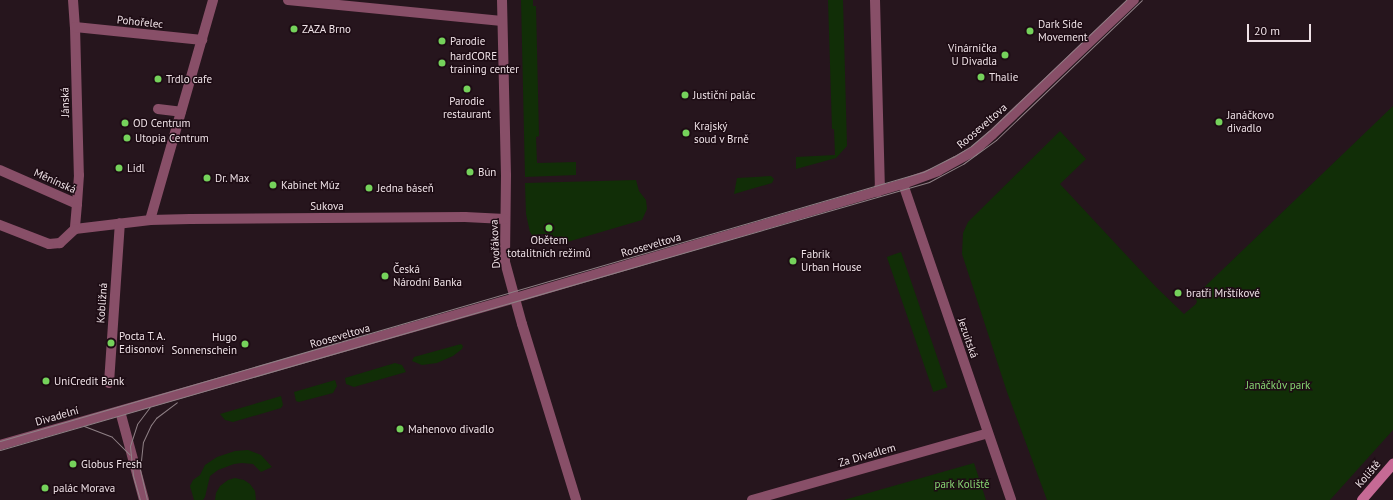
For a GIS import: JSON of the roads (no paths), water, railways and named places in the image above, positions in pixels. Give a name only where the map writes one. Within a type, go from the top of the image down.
[{"type":"main road","name":"Koliště","points":[[1362,500],[1393,464]]},
{"type":"street","name":"Jánská","points":[[73,0],[79,175],[77,204]]},
{"type":"street","points":[[0,224],[49,244],[60,243],[75,229],[150,220],[213,0]]},
{"type":"street","points":[[288,0],[502,21]]},
{"type":"street","name":"Dvořákova","points":[[502,0],[506,175],[506,262],[515,298],[576,500]]},
{"type":"street","points":[[875,0],[880,184],[878,192]]},
{"type":"street","name":"Rooseveltova","points":[[120,411],[878,192],[944,169],[974,151],[1134,0]]},
{"type":"street","name":"Pohořelec","points":[[75,27],[202,40]]},
{"type":"street","points":[[158,109],[181,112]]},
{"type":"street","name":"Měnínská","points":[[0,170],[77,204],[75,229]]},
{"type":"street","name":"Jezuitská","points":[[903,184],[1011,500]]},
{"type":"street","name":"Sukova","points":[[150,220],[465,217],[505,219]]},
{"type":"street","name":"Kobližná","points":[[109,383],[120,223]]},
{"type":"street","points":[[120,411],[144,500]]},
{"type":"street","name":"Divadelní","points":[[0,445],[120,411]]},
{"type":"street","name":"Za Divadlem","points":[[752,500],[988,433]]},
{"type":"tram line","points":[[0,441],[923,172],[971,146],[989,131],[1126,0]]},
{"type":"tram line","points":[[0,450],[929,182],[963,164],[996,140],[1142,0]]},
{"type":"tram line","points":[[147,500],[140,470],[143,442],[156,418],[177,402]]},
{"type":"tram line","points":[[140,500],[133,475],[130,446],[137,424],[150,407]]},
{"type":"tram line","points":[[84,426],[112,437],[130,455]]},
{"type":"place","name":"ZAZA Brno","points":[[294,29]]},
{"type":"place","name":"Dark Side Movement","points":[[1030,31]]},
{"type":"place","name":"Parodie","points":[[442,41]]},
{"type":"place","name":"Vinárnička U Divadla","points":[[1005,55]]},
{"type":"place","name":"hardCORE training center","points":[[442,63]]},
{"type":"place","name":"Thalie","points":[[981,77]]},
{"type":"place","name":"Trdlo cafe","points":[[158,79]]},
{"type":"place","name":"Parodie restaurant","points":[[467,89]]},
{"type":"place","name":"Justiční palác","points":[[685,95]]},
{"type":"place","name":"Janáčkovo divadlo","points":[[1219,122]]},
{"type":"place","name":"OD Centrum","points":[[125,123]]},
{"type":"place","name":"Krajský soud v Brně","points":[[686,133]]},
{"type":"place","name":"Utopia Centrum","points":[[127,138]]},
{"type":"place","name":"Lidl","points":[[119,168]]},
{"type":"place","name":"Bún","points":[[470,172]]},
{"type":"place","name":"Dr. Max","points":[[207,178]]},
{"type":"place","name":"Kabinet Múz","points":[[273,185]]},
{"type":"place","name":"Jedna báseň","points":[[369,188]]},
{"type":"place","name":"Obětem totalitních režimů","points":[[549,228]]},
{"type":"place","name":"Fabrik Urban House","points":[[793,261]]},
{"type":"place","name":"Česká Národní Banka","points":[[385,276]]},
{"type":"place","name":"bratři Mrštíkové","points":[[1178,293]]},
{"type":"place","name":"Pocta T. A. Edisonovi","points":[[111,343]]},
{"type":"place","name":"Hugo Sonnenschein","points":[[245,344]]},
{"type":"place","name":"UniCredit Bank","points":[[46,381]]},
{"type":"place","name":"Mahenovo divadlo","points":[[400,429]]},
{"type":"place","name":"Globus Fresh","points":[[73,464]]},
{"type":"place","name":"palác Morava","points":[[45,488]]},
{"type":"park label","name":"Janáčkův park","points":[[1278,385]]},
{"type":"park label","name":"park Koliště","points":[[962,484]]}]
